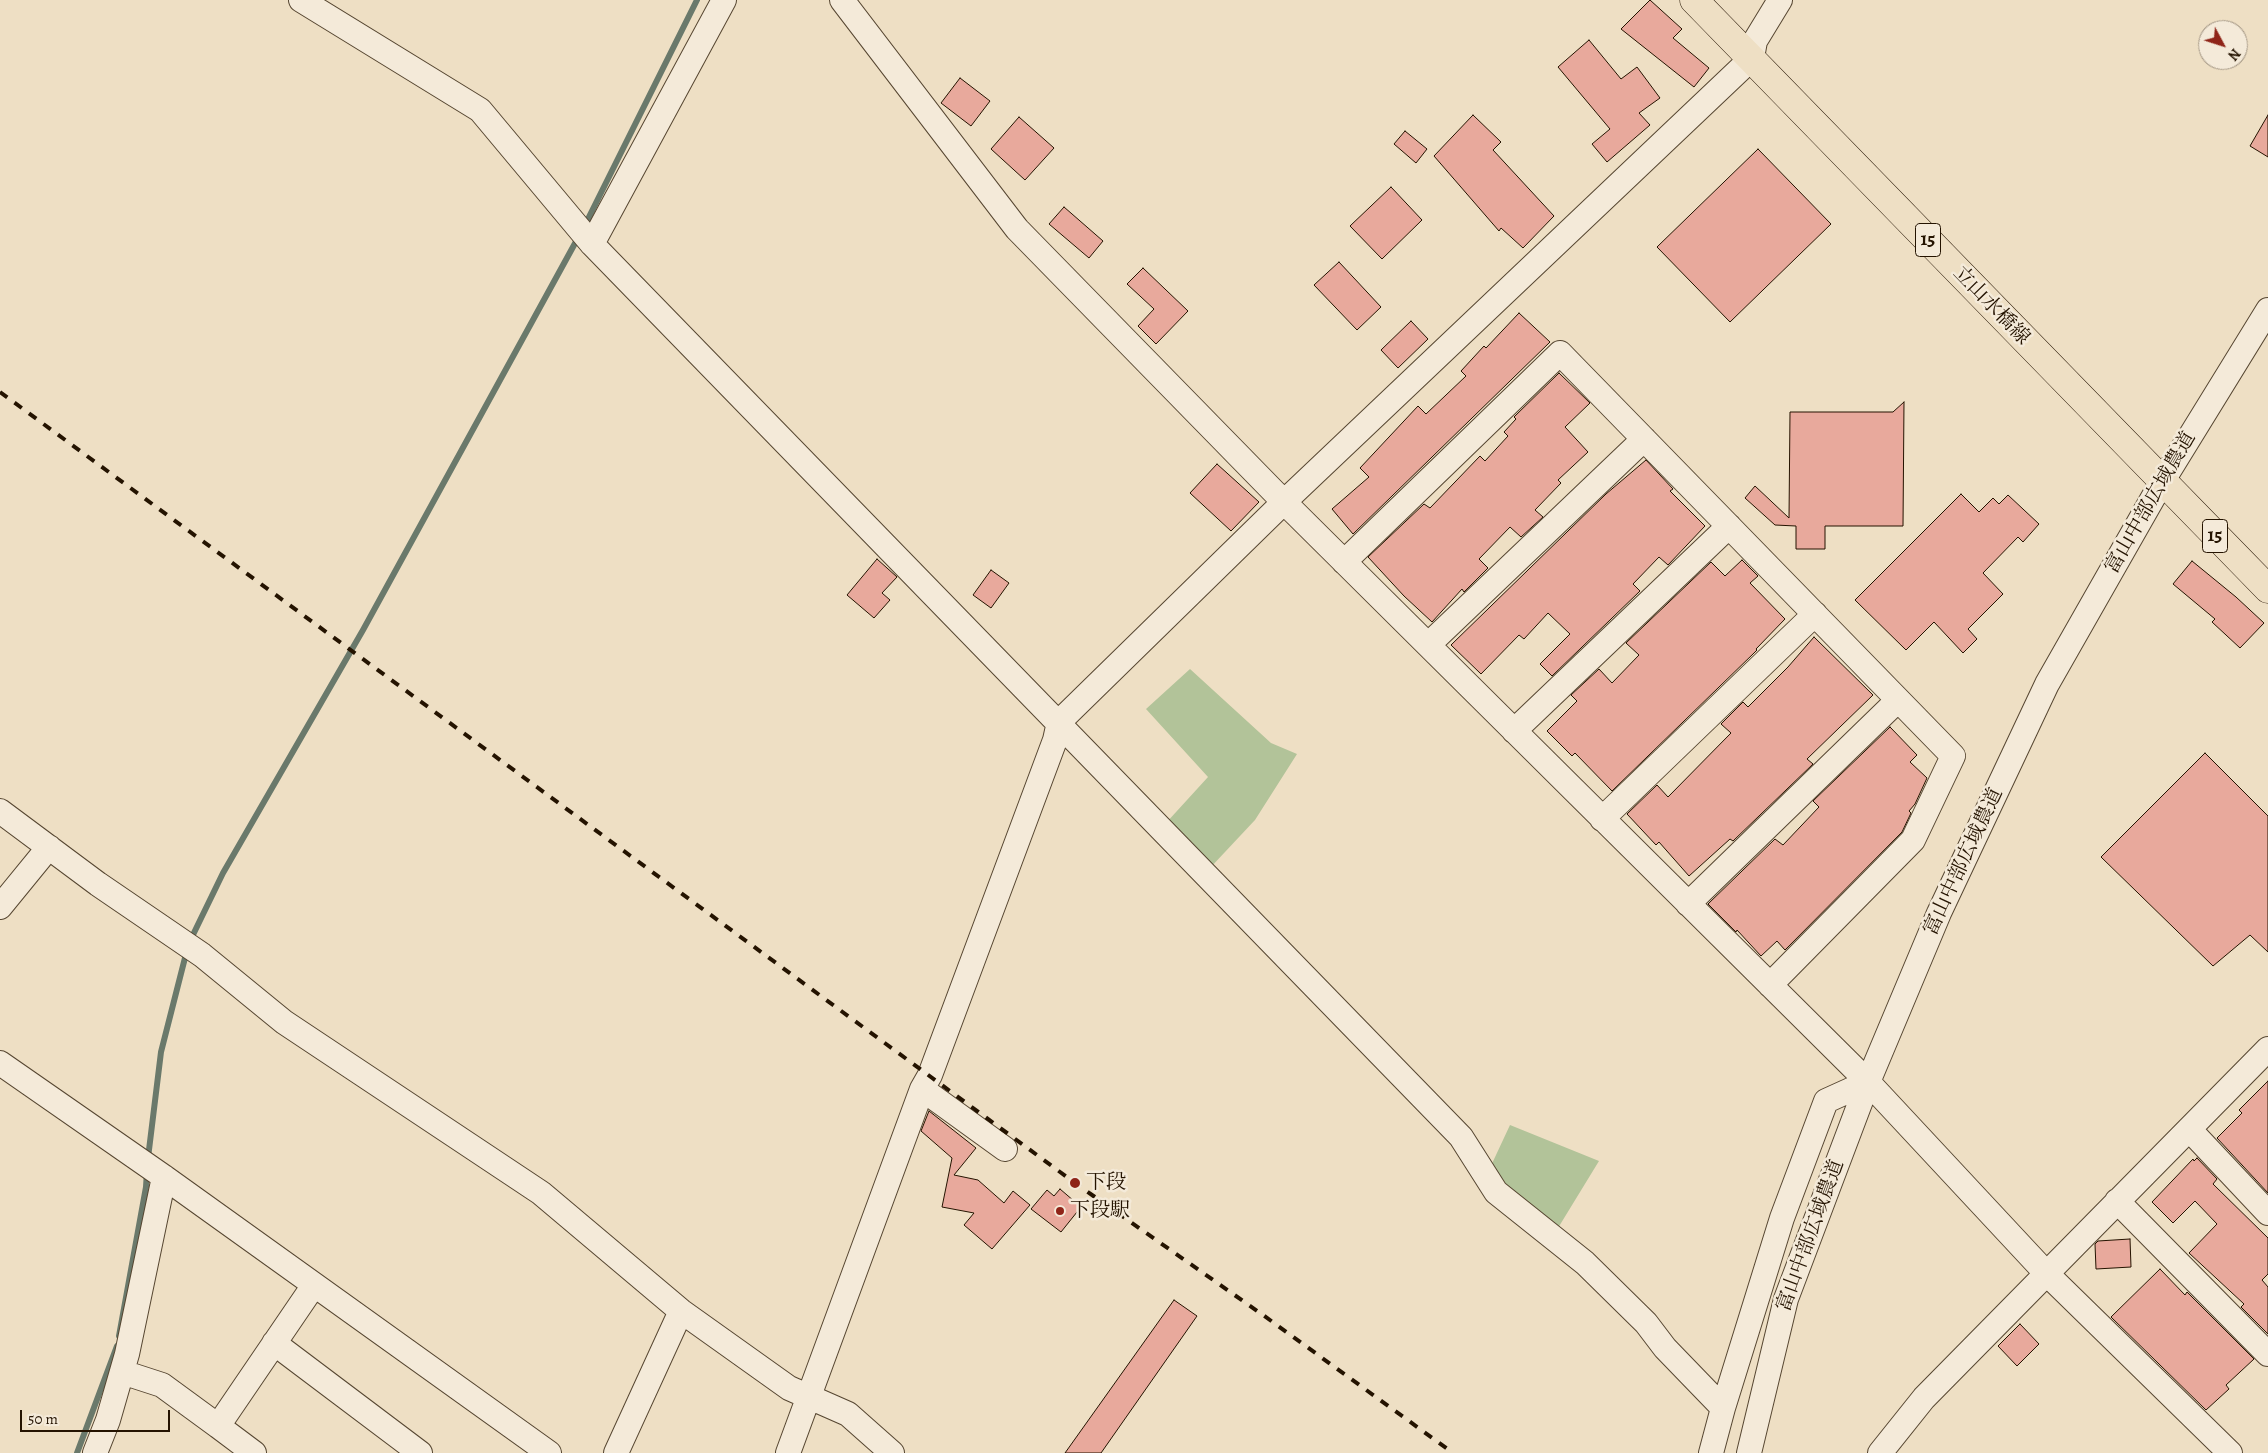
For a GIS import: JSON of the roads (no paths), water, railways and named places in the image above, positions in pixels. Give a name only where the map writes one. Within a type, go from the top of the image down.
[{"type":"main road","name":"立山水橋線","points":[[1694,0],[2268,589]]},
{"type":"street","points":[[301,0],[480,110],[592,244],[1461,1137],[1496,1192],[1585,1263],[1646,1323],[1665,1348],[1723,1408]]},
{"type":"street","points":[[592,244],[724,0]]},
{"type":"street","points":[[842,0],[1017,229],[1284,502],[1868,1082],[2046,1273],[2230,1453]]},
{"type":"street","points":[[788,1453],[922,1089],[933,1066],[1055,740],[1059,722],[1284,502],[1752,58],[1755,40],[1780,0]]},
{"type":"street","name":"富山中部広域農道","points":[[1749,1453],[1786,1299],[1868,1082],[1938,913],[2047,684],[2162,482],[2268,310]]},
{"type":"street","points":[[1344,562],[1560,353],[1953,756],[1913,840],[1770,985]]},
{"type":"street","points":[[1428,645],[1644,439]]},
{"type":"street","points":[[1514,731],[1729,526]]},
{"type":"street","points":[[1602,819],[1814,614]]},
{"type":"street","points":[[1688,904],[1898,700]]},
{"type":"street","points":[[0,811],[202,955],[284,1022],[541,1192],[681,1311],[788,1388],[848,1414],[892,1453]]},
{"type":"street","points":[[0,907],[49,847]]},
{"type":"street","points":[[1880,1453],[1924,1398],[2046,1273],[2189,1129],[2265,1059]]},
{"type":"street","points":[[0,1064],[164,1177],[549,1453]]},
{"type":"street","points":[[1711,1453],[1723,1408],[1782,1218],[1826,1101],[1868,1082]]},
{"type":"street","points":[[922,1089],[1005,1149]]},
{"type":"street","points":[[2189,1129],[2268,1213]]},
{"type":"street","points":[[95,1453],[108,1420],[122,1372],[164,1177]]},
{"type":"street","points":[[2118,1201],[2268,1354]]},
{"type":"street","points":[[218,1426],[314,1285]]},
{"type":"street","points":[[616,1453],[681,1311]]},
{"type":"street","points":[[274,1343],[420,1453]]},
{"type":"street","points":[[122,1372],[162,1385],[254,1453]]},
{"type":"waterway","points":[[584,227],[697,0]]},
{"type":"waterway","points":[[190,941],[223,873],[363,630],[579,236]]},
{"type":"waterway","points":[[148,1158],[161,1052],[187,950]]},
{"type":"waterway","points":[[119,1336],[146,1187],[147,1171]]},
{"type":"waterway","points":[[77,1453],[117,1346]]},
{"type":"railway","points":[[0,392],[1075,1183],[1263,1315],[1453,1453]]},
{"type":"place","name":"下段","points":[[1075,1183]]},
{"type":"place","name":"下段駅","points":[[1060,1211]]}]
